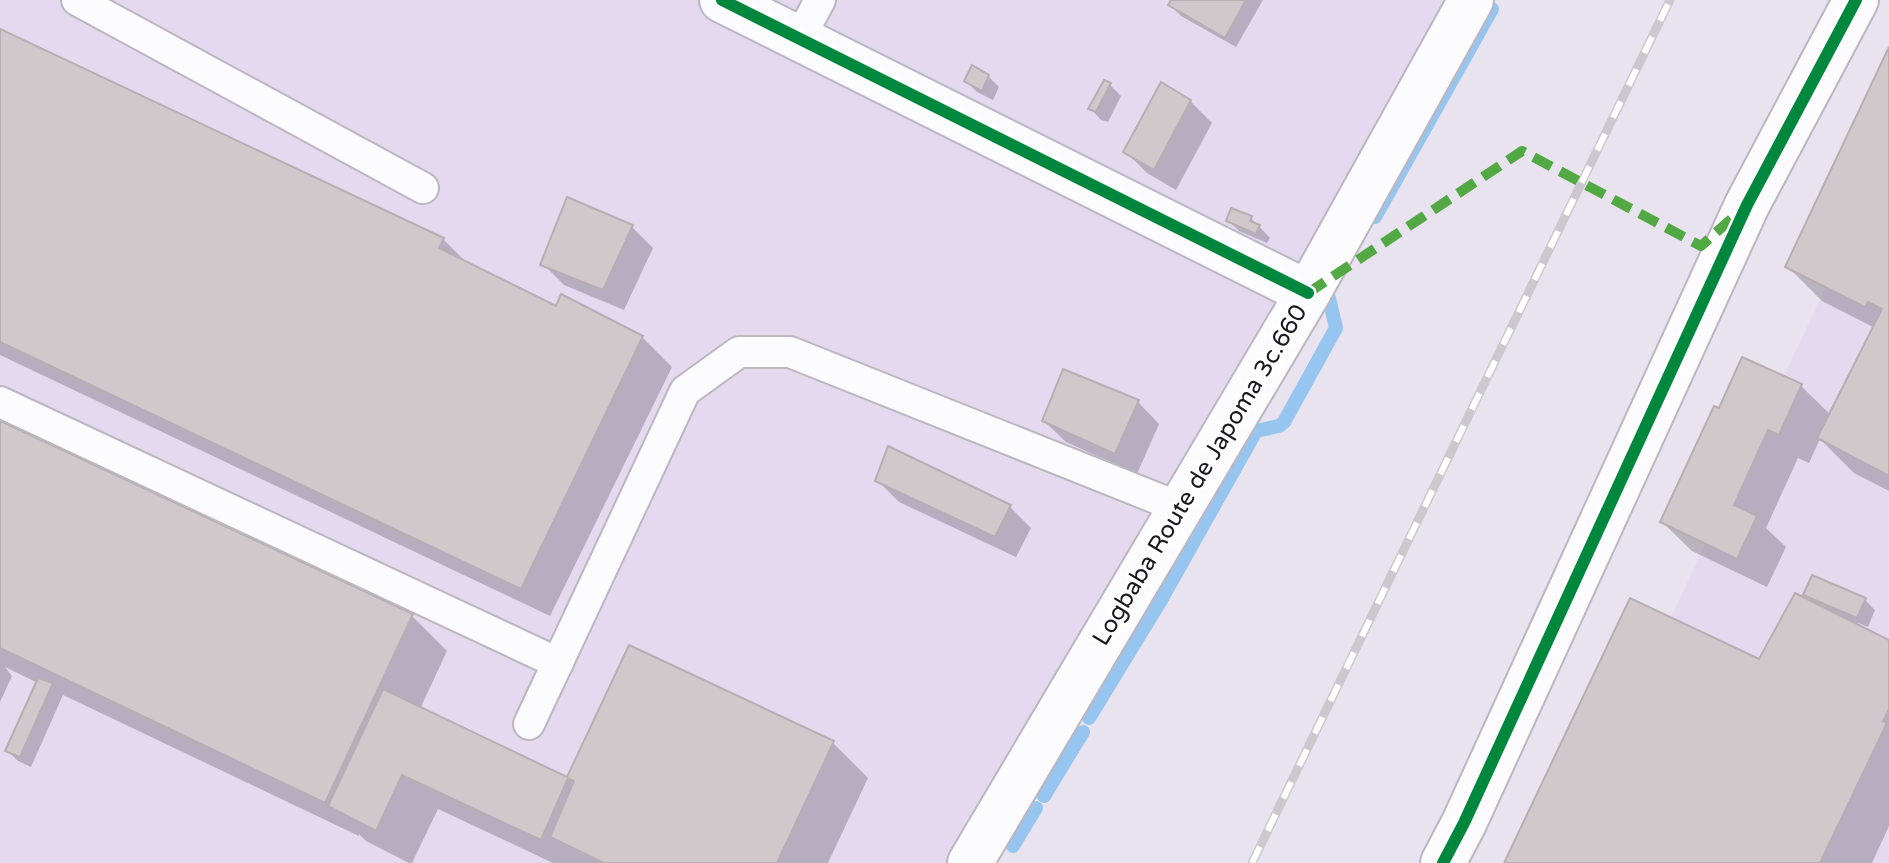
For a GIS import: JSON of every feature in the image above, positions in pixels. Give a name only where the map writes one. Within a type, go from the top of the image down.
[{"type":"street","points":[[722,0],[1308,293]]},
{"type":"street","name":"Logbaba Route de Japoma 3c.660","points":[[970,863],[1308,293],[1471,0]]},
{"type":"street","points":[[1443,863],[1471,809],[1747,205],[1856,0]]},
{"type":"lane","points":[[77,0],[423,188]]},
{"type":"lane","points":[[799,39],[820,0]]},
{"type":"lane","points":[[529,724],[685,391],[739,352],[790,352],[1181,508]]},
{"type":"lane","points":[[0,402],[558,663]]},
{"type":"shaded area","points":[[0,0],[1448,0],[965,863],[0,863]]},
{"type":"shaded area","points":[[1889,152],[1889,863],[1556,863]]},
{"type":"building","points":[[1171,0],[1246,0],[1225,38],[1168,5]]},
{"type":"building","points":[[0,29],[444,238],[439,248],[556,306],[561,294],[643,336],[521,589],[0,342]]},
{"type":"building","points":[[1889,47],[1889,476],[1817,438],[1882,309],[1868,302],[1865,307],[1785,267]]},
{"type":"building","points":[[972,65],[989,75],[982,91],[964,81]]},
{"type":"building","points":[[1104,80],[1111,83],[1096,112],[1088,109]]},
{"type":"building","points":[[1161,82],[1191,100],[1154,170],[1123,152]]},
{"type":"building","points":[[567,197],[633,225],[603,290],[540,265]]},
{"type":"building","points":[[1231,208],[1252,216],[1250,221],[1260,225],[1256,234],[1226,221]]},
{"type":"building","points":[[1742,357],[1802,384],[1779,435],[1768,430],[1734,505],[1757,516],[1737,559],[1660,522],[1714,406],[1719,408]]},
{"type":"building","points":[[1063,369],[1139,400],[1115,454],[1042,421]]},
{"type":"building","points":[[0,421],[413,614],[325,803],[0,648]]},
{"type":"building","points":[[888,446],[1011,505],[995,537],[875,481]]},
{"type":"building","points":[[1812,575],[1866,598],[1857,618],[1803,595]]},
{"type":"building","points":[[1795,593],[1889,640],[1889,709],[1883,721],[1887,723],[1820,863],[1504,863],[1630,598],[1759,659]]},
{"type":"building","points":[[629,645],[834,741],[777,863],[604,863],[550,837],[574,781],[568,778],[541,840],[402,775],[376,831],[328,806],[383,689],[567,777]]},
{"type":"building","points":[[38,678],[53,683],[20,757],[5,751]]},
{"type":"waterway","points":[[1375,217],[1492,9]]},
{"type":"waterway","points":[[1089,718],[1161,600],[1256,431],[1284,422],[1336,328],[1329,298]]},
{"type":"waterway","points":[[1044,796],[1083,732]]},
{"type":"waterway","points":[[1013,846],[1036,808]]},
{"type":"railway","points":[[1252,863],[1670,0]]},
{"type":"marked path","points":[[1308,293],[1522,151],[1701,246],[1738,213]]},
{"type":"cycle path","points":[[722,0],[1308,293]]},
{"type":"cycle path","points":[[1443,863],[1747,205],[1856,0]]}]
